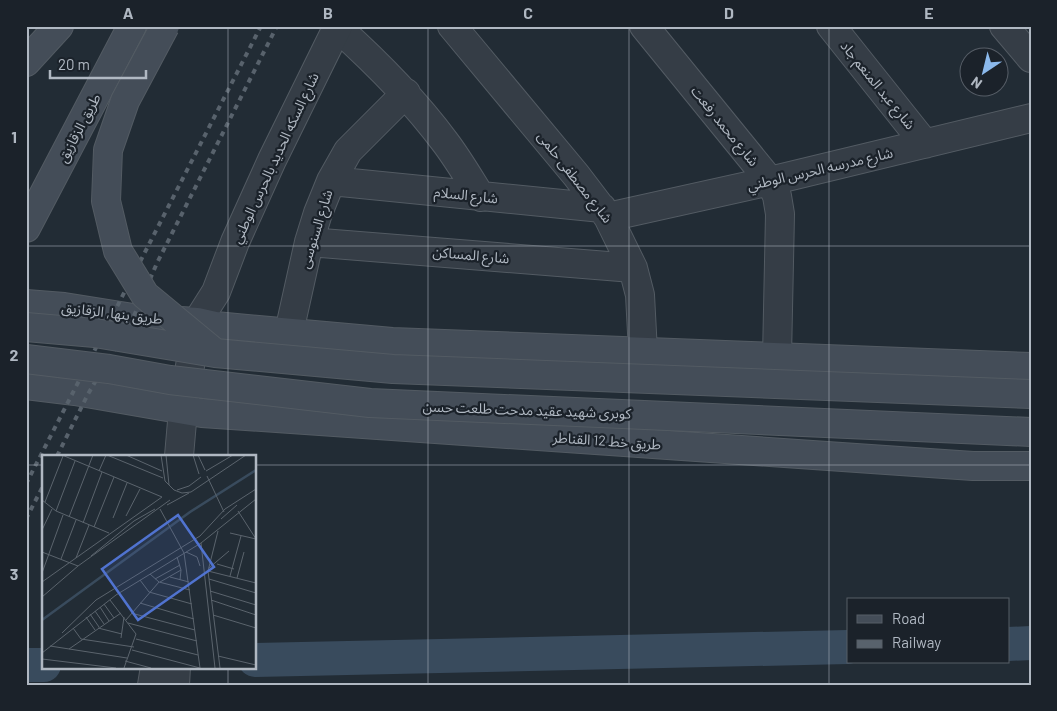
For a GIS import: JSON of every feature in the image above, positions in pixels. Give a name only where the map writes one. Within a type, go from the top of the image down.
[{"type":"main road","points":[[26,62],[57,26]]},
{"type":"main road","name":"طريق الزقازيق","points":[[28,223],[132,26]]},
{"type":"main road","points":[[165,26],[125,101],[108,150],[106,201],[118,251],[145,295],[215,353]]},
{"type":"main road","name":"طريق بنها, الزقازيق","points":[[26,304],[64,307],[133,318],[206,324]]},
{"type":"main road","points":[[206,324],[392,342],[1031,367]]},
{"type":"main road","points":[[26,327],[95,333],[215,353],[393,369],[1031,394]]},
{"type":"main road","name":"كوبرى شهيد عقيد مدحت طلعت حسن","points":[[26,359],[109,369],[170,380],[370,404],[1031,432]]},
{"type":"main road","points":[[26,385],[75,391],[192,412]]},
{"type":"main road","name":"طريق خط 12 القناطر","points":[[192,412],[963,466],[1031,466]]},
{"type":"street","name":"شارع مصطفى حلمى","points":[[452,26],[576,175],[605,213],[633,268],[640,295],[643,352]]},
{"type":"street","name":"شارع محمد رفعت","points":[[644,26],[770,181],[777,196],[780,214],[777,357]]},
{"type":"street","name":"شارع عبد المنعم جاد","points":[[831,26],[925,144]]},
{"type":"street","points":[[1004,26],[1031,58]]},
{"type":"street","points":[[338,27],[406,93],[446,143],[481,196]]},
{"type":"street","name":"شارع السكه الحديد بالحرس الوطني","points":[[179,455],[192,412],[206,324],[216,292],[235,242],[272,160],[338,27]]},
{"type":"street","name":"شارع السنوسى","points":[[289,332],[309,242],[331,181],[348,151],[406,93]]},
{"type":"street","name":"شارع مدرسه الحرس الوطني","points":[[605,213],[770,181],[1031,118]]},
{"type":"street","name":"شارع السلام","points":[[331,181],[481,196],[605,213]]},
{"type":"street","name":"شارع المساكن","points":[[309,242],[633,268]]},
{"type":"street","name":"شارع السكه الحديد بالحرس الوطني","points":[[192,412],[198,455]]},
{"type":"street","points":[[152,685],[155,668]]},
{"type":"street","points":[[175,685],[176,668]]},
{"type":"waterway","points":[[1010,644],[1031,643]]},
{"type":"waterway","points":[[256,660],[847,647]]},
{"type":"waterway","points":[[26,665],[42,665]]},
{"type":"railway","points":[[26,484],[261,26]]},
{"type":"railway","points":[[58,455],[88,394],[133,318],[157,263],[277,26]]},
{"type":"railway","points":[[26,519],[42,488]]}]
